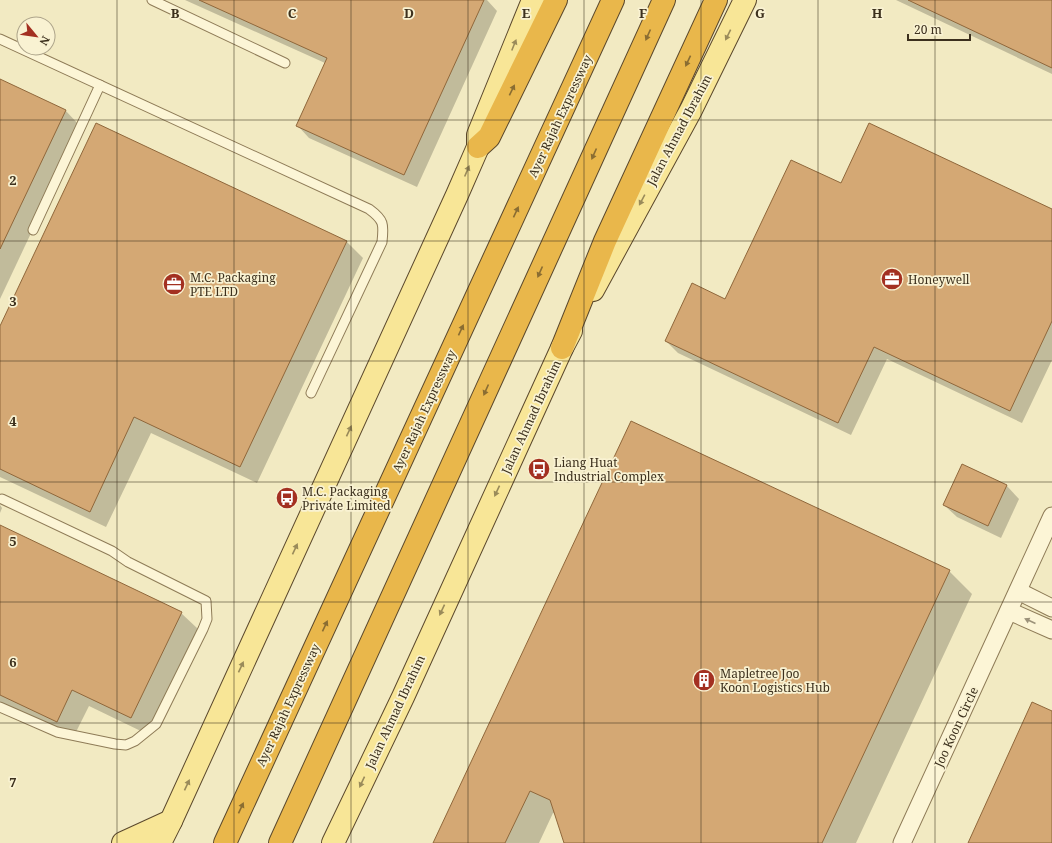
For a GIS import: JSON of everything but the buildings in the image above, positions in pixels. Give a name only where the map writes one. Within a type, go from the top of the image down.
[{"type":"highway","points":[[478,147],[489,137],[556,0]]},
{"type":"highway","name":"Ayer Rajah Expressway","points":[[225,843],[613,0]]},
{"type":"highway","points":[[280,843],[664,0]]},
{"type":"highway","points":[[562,348],[605,242],[716,0]]},
{"type":"main road","points":[[160,843],[478,147],[478,135],[533,0]]},
{"type":"main road","name":"Jalan Ahmad Ibrahim","points":[[337,838],[562,348],[691,110],[745,0]]},
{"type":"main road","points":[[123,843],[171,821]]},
{"type":"main road","points":[[169,843],[171,821]]},
{"type":"street","name":"Joo Koon Circle","points":[[902,843],[1052,516]]},
{"type":"street","points":[[1018,591],[1052,608]]},
{"type":"street","points":[[1009,611],[1052,630]]},
{"type":"lane","points":[[152,0],[285,63]]},
{"type":"lane","points":[[0,39],[369,209],[380,217],[383,227],[382,242],[312,393]]},
{"type":"lane","points":[[33,230],[100,85]]},
{"type":"lane","points":[[0,707],[56,732],[126,745],[135,741],[156,724],[204,629],[206,619],[206,601],[128,562],[112,551],[2,499]]},
{"type":"place","name":"Honeywell","points":[[892,279]]},
{"type":"place","name":"M.C. Packaging PTE LTD","points":[[174,284]]},
{"type":"place","name":"Liang Huat Industrial Complex","points":[[539,469]]},
{"type":"place","name":"M.C. Packaging Private Limited","points":[[287,498]]},
{"type":"place","name":"Mapletree Joo Koon Logistics Hub","points":[[704,680]]}]
